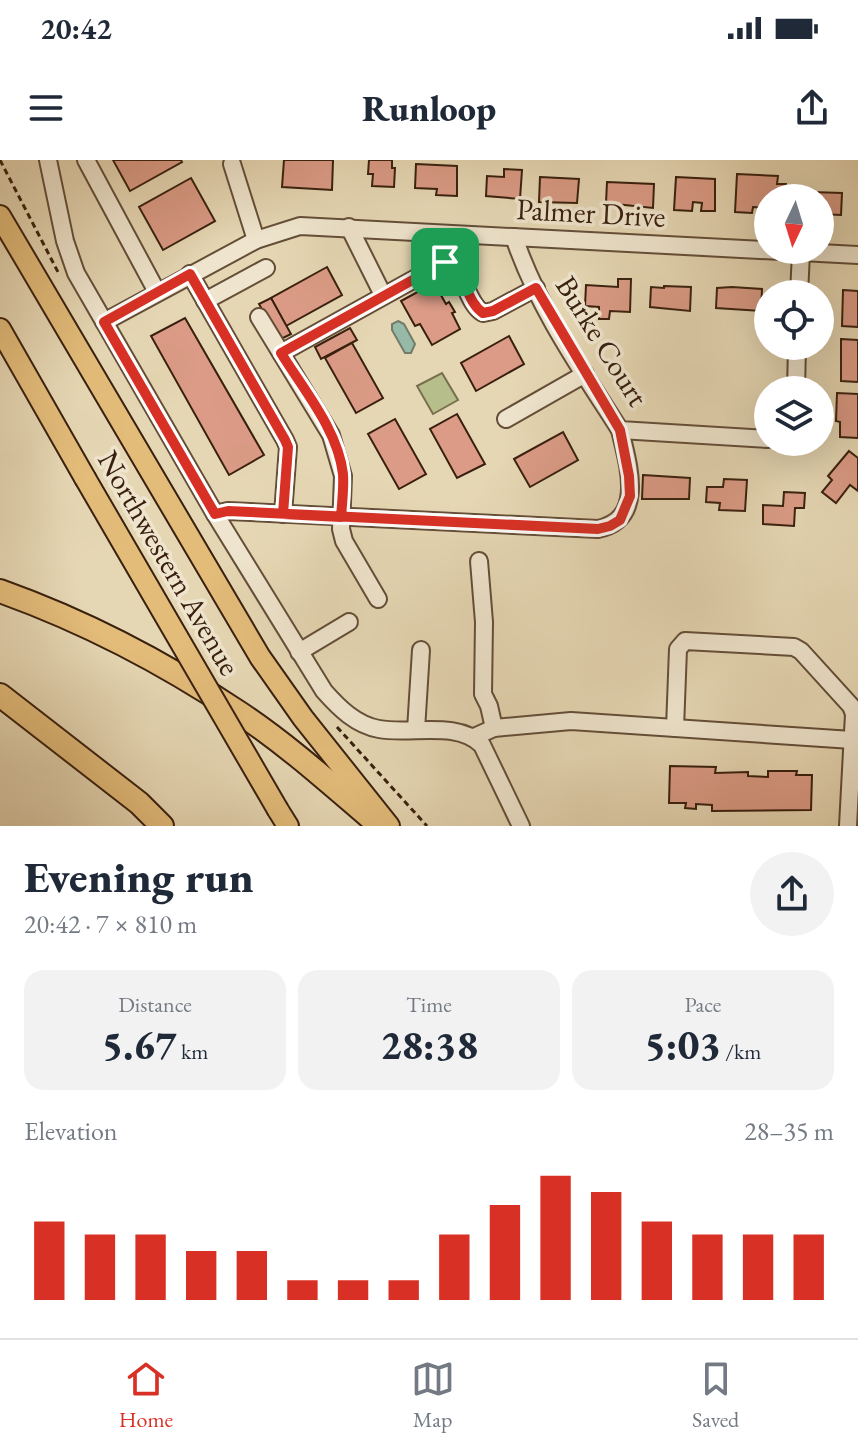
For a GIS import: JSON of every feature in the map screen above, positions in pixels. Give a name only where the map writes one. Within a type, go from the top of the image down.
[{"type":"highway","points":[[0,591],[60,613],[163,664],[279,742],[380,826]]},
{"type":"highway","points":[[0,695],[139,803],[162,826]]},
{"type":"main road","name":"Northwestern Avenue","points":[[0,216],[260,657],[303,718],[389,826]]},
{"type":"main road","name":"Northwestern Avenue","points":[[0,329],[283,818]]},
{"type":"street","points":[[48,160],[71,260],[215,514],[332,700],[361,723],[379,729],[453,731],[474,737],[482,745],[521,826]]},
{"type":"street","points":[[86,160],[157,292]]},
{"type":"street","points":[[232,164],[256,240]]},
{"type":"street","name":"Palmer Drive","points":[[104,322],[256,240],[300,226],[754,250]]},
{"type":"street","points":[[349,227],[383,295]]},
{"type":"street","name":"Burke Court","points":[[514,237],[522,262],[536,288],[620,430],[754,438]]},
{"type":"street","name":"Palmer Drive","points":[[834,254],[858,255]]},
{"type":"street","points":[[281,353],[445,262],[457,270],[477,308],[483,313],[493,311],[536,288]]},
{"type":"street","points":[[205,301],[266,268]]},
{"type":"street","points":[[190,274],[288,447],[283,514]]},
{"type":"street","points":[[259,317],[331,435],[343,476],[341,517],[344,541],[378,599]]},
{"type":"street","points":[[506,419],[585,374]]},
{"type":"street","points":[[215,514],[228,511],[598,529],[620,520],[630,496],[620,430]]},
{"type":"street","points":[[479,561],[484,622],[483,694],[494,728]]},
{"type":"street","points":[[299,652],[349,622]]},
{"type":"street","points":[[675,728],[678,649],[685,641],[794,647],[851,706],[848,826]]},
{"type":"street","points":[[416,730],[421,650]]},
{"type":"street","points":[[474,737],[494,728],[571,721],[852,740]]},
{"type":"shaded area","points":[[398,321],[404,324],[415,344],[411,353],[405,353],[392,330],[392,324]]},
{"type":"shaded area","points":[[442,373],[458,400],[433,414],[417,386]]},
{"type":"building","points":[[113,160],[181,160],[182,162],[130,191]]},
{"type":"building","points":[[284,160],[333,160],[332,190],[282,187]]},
{"type":"building","points":[[369,160],[392,160],[392,168],[395,168],[394,187],[372,186],[373,174],[368,174]]},
{"type":"building","points":[[416,164],[457,166],[457,196],[436,195],[437,189],[415,188]]},
{"type":"building","points":[[504,169],[522,170],[520,199],[486,196],[487,176],[504,177]]},
{"type":"building","points":[[737,174],[778,176],[777,184],[754,184],[752,213],[735,212]]},
{"type":"building","points":[[540,177],[579,179],[577,203],[539,202]]},
{"type":"building","points":[[676,177],[715,179],[715,211],[701,211],[702,203],[693,202],[692,211],[674,210]]},
{"type":"building","points":[[191,178],[215,221],[163,250],[139,207]]},
{"type":"building","points":[[607,182],[654,184],[653,208],[606,203]]},
{"type":"building","points":[[834,193],[842,193],[841,215],[834,215]]},
{"type":"building","points":[[327,267],[342,295],[286,326],[271,298]]},
{"type":"building","points":[[618,279],[631,279],[630,312],[610,311],[609,319],[599,319],[599,307],[585,306],[586,285],[618,287]]},
{"type":"building","points":[[434,283],[446,304],[449,302],[455,312],[452,313],[460,329],[432,345],[420,324],[415,326],[401,301]]},
{"type":"building","points":[[651,287],[691,287],[690,311],[650,307]]},
{"type":"building","points":[[717,288],[754,288],[754,311],[716,308]]},
{"type":"building","points":[[843,290],[858,291],[858,327],[842,326]]},
{"type":"building","points":[[271,298],[291,334],[279,340],[259,304]]},
{"type":"building","points":[[185,318],[264,455],[229,475],[151,336]]},
{"type":"building","points":[[350,328],[357,340],[321,359],[315,347]]},
{"type":"building","points":[[509,336],[524,364],[476,391],[461,363]]},
{"type":"building","points":[[841,339],[858,340],[858,382],[841,381]]},
{"type":"building","points":[[352,343],[383,398],[356,413],[325,358]]},
{"type":"building","points":[[837,393],[858,394],[858,438],[840,437],[840,422],[836,421]]},
{"type":"building","points":[[457,414],[485,464],[457,478],[430,429]]},
{"type":"building","points":[[395,419],[426,474],[399,489],[368,434]]},
{"type":"building","points":[[563,432],[578,460],[530,487],[514,459]]},
{"type":"building","points":[[849,451],[858,458],[858,491],[850,485],[836,503],[822,492],[832,480],[828,476]]},
{"type":"building","points":[[643,475],[690,478],[689,499],[642,499]]},
{"type":"building","points":[[724,479],[747,480],[745,511],[719,510],[720,503],[706,502],[707,487],[723,487]]},
{"type":"building","points":[[784,492],[805,493],[804,508],[795,508],[794,526],[763,524],[763,505],[783,506]]},
{"type":"building","points":[[670,766],[716,767],[715,773],[748,772],[748,776],[768,777],[768,771],[797,771],[796,775],[812,775],[811,810],[712,811],[712,805],[696,804],[696,809],[685,808],[686,803],[669,803]]},
{"type":"route","points":[[445,262],[457,270],[477,308],[483,313],[493,311],[536,288],[620,430],[630,496],[620,520],[598,529],[426,522],[228,511],[215,514],[104,322],[190,274],[288,447],[283,514],[341,517],[343,476],[340,459],[331,435],[281,353],[445,262]]}]
